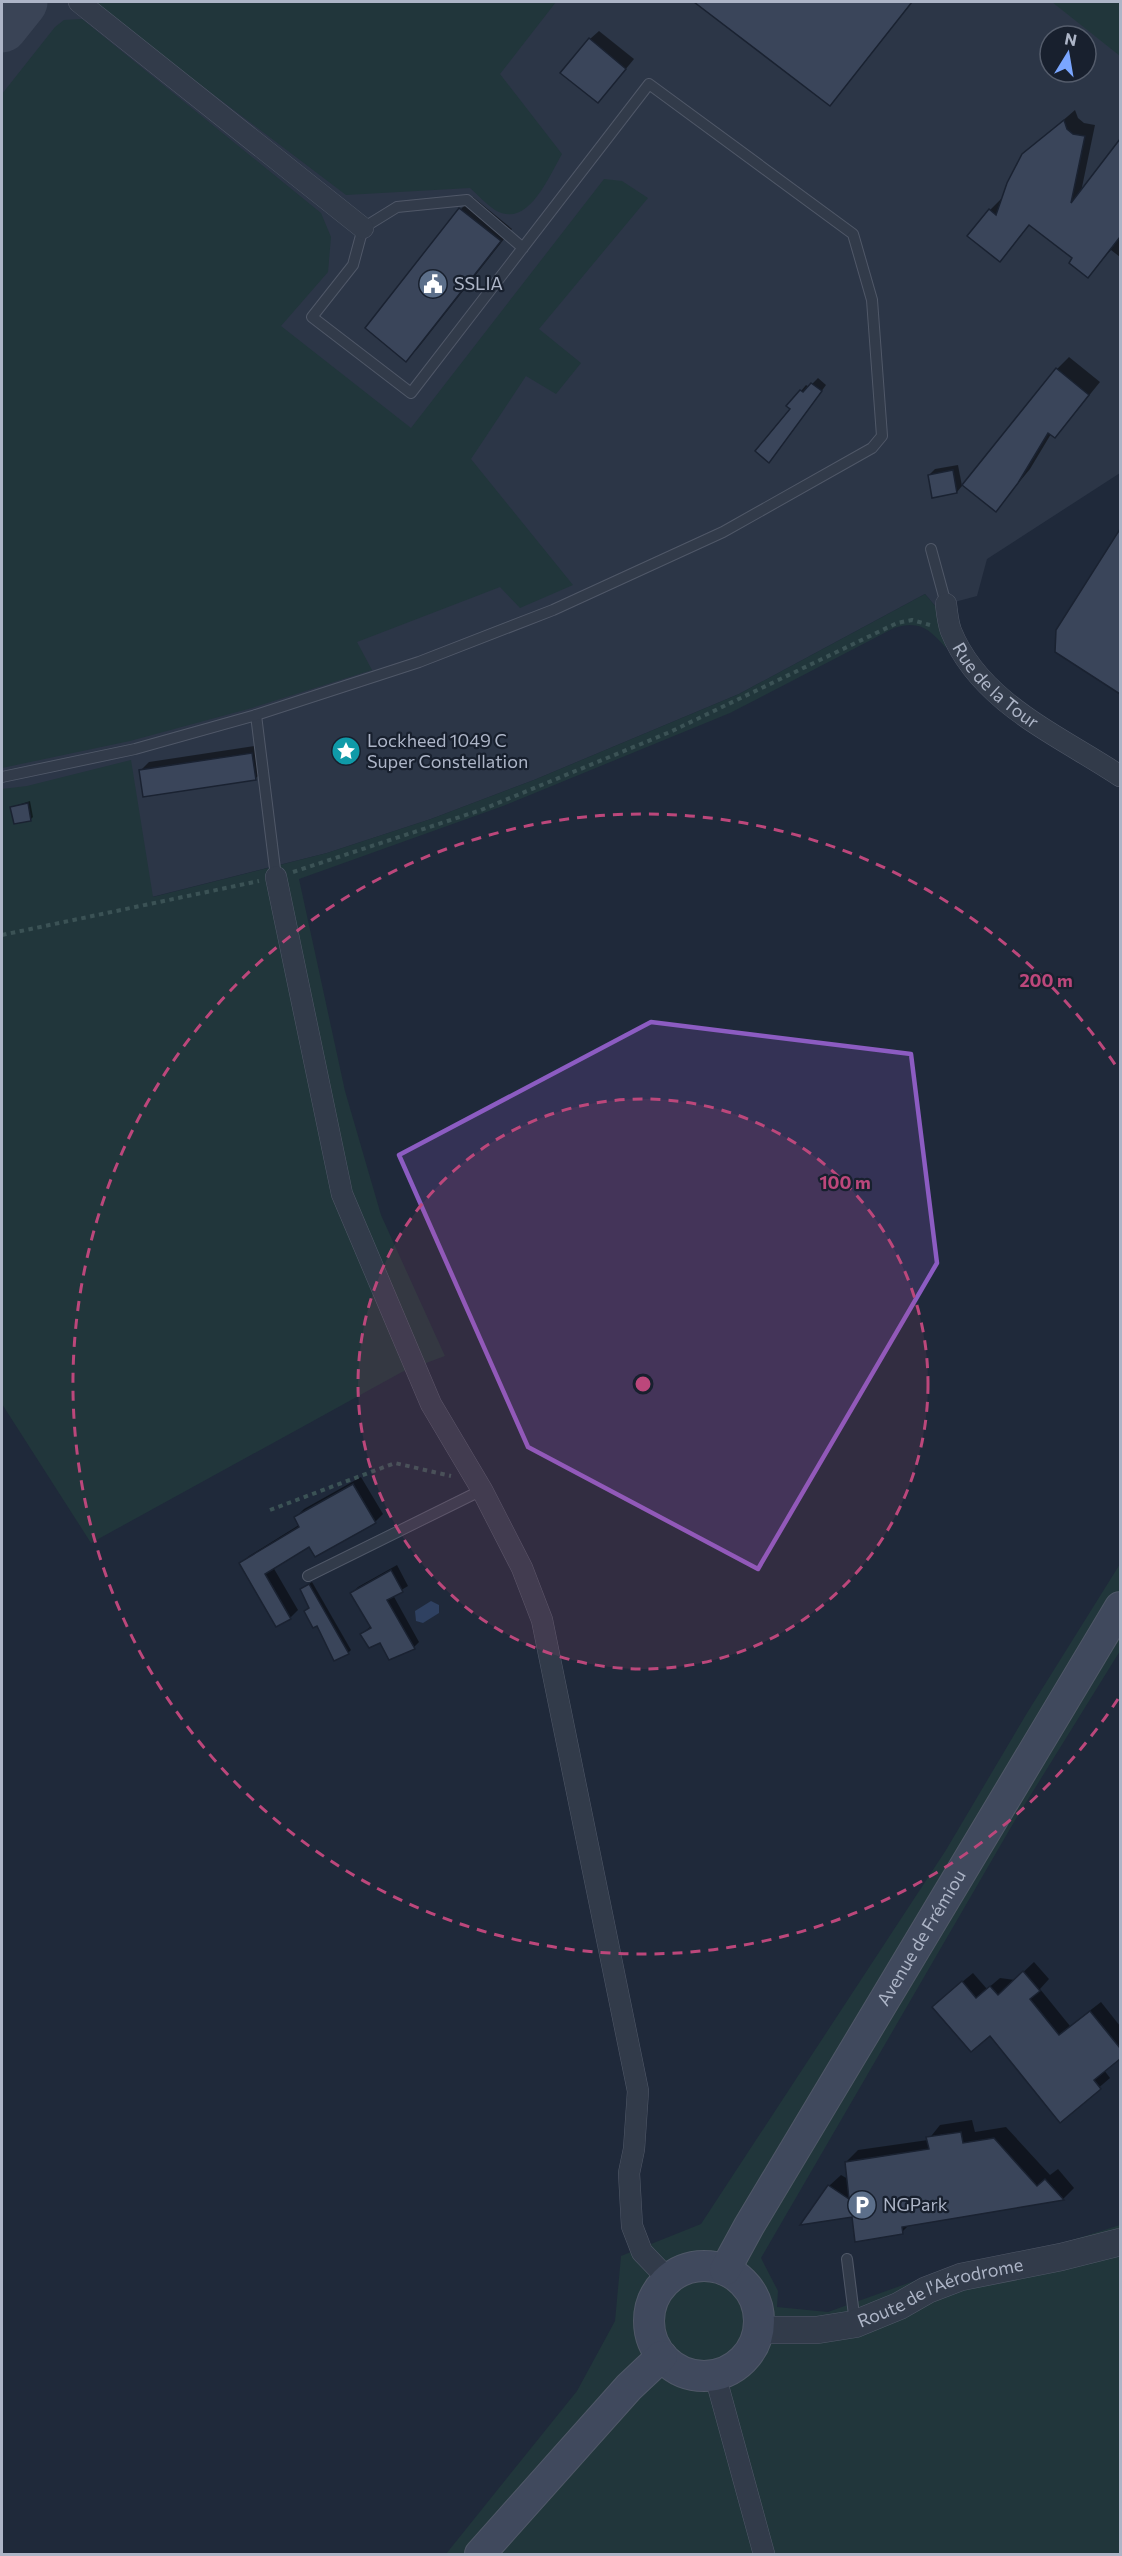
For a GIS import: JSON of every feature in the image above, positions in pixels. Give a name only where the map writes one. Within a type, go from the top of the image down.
[{"type":"main road","name":"Avenue de Frémiou","points":[[726,2270],[749,2226],[1120,1607]]},
{"type":"main road","points":[[695,2266],[711,2266],[726,2270],[741,2280],[753,2294],[759,2312],[759,2330],[754,2346],[744,2359],[731,2369],[715,2375],[701,2376],[686,2373],[673,2366],[662,2356],[653,2342],[650,2316],[657,2292],[668,2279],[695,2266]]},
{"type":"main road","points":[[480,2554],[629,2387],[662,2356]]},
{"type":"street","points":[[79,2],[363,228]]},
{"type":"street","name":"Rue de la Tour","points":[[946,604],[951,631],[981,680],[1018,712],[1120,776]]},
{"type":"street","points":[[276,878],[342,1194],[431,1404],[482,1490],[522,1569],[542,1620],[638,2091],[634,2149],[629,2173],[632,2226],[642,2252],[668,2279]]},
{"type":"street","name":"Route de l'Aérodrome","points":[[759,2330],[817,2330],[855,2324],[898,2306],[927,2290],[962,2277],[1061,2257],[1120,2242]]},
{"type":"street","points":[[715,2375],[764,2554]]},
{"type":"lane","points":[[2,777],[110,756],[256,715],[419,662],[553,610],[723,532],[872,448],[882,435],[872,300],[853,234],[649,84],[523,248],[411,393],[312,317],[353,265],[363,228],[397,207],[466,200],[523,248]]},
{"type":"lane","name":"Rue de la Tour","points":[[930,549],[946,604]]},
{"type":"lane","points":[[256,715],[276,878]]},
{"type":"lane","points":[[308,1576],[482,1490]]},
{"type":"lane","points":[[847,2259],[855,2324]]},
{"type":"path","points":[[2,935],[276,878],[492,805],[670,732],[897,623],[912,620],[928,623],[963,651]]},
{"type":"path","points":[[270,1510],[395,1463],[444,1473],[482,1490]]},
{"type":"highlighted area","points":[[651,1022],[911,1054],[937,1263],[758,1569],[528,1447],[399,1155]]},
{"type":"shaded area","points":[[2,2],[1120,2],[1120,473],[987,559],[977,596],[936,607],[925,594],[739,694],[534,780],[431,819],[327,853],[116,906],[2,929]]},
{"type":"green space","points":[[94,2],[556,2],[500,74],[562,154],[536,198],[518,213],[507,214],[495,210],[470,188],[346,195]]},
{"type":"green space","points":[[1052,2],[1120,2],[1120,56],[1098,39],[1098,24],[1080,24]]},
{"type":"green space","points":[[82,19],[321,213],[331,237],[328,272],[281,326],[411,428],[604,179],[622,181],[648,198],[539,329],[581,363],[556,394],[526,376],[471,459],[573,585],[520,608],[500,587],[357,642],[372,670],[252,708],[130,741],[2,768],[2,94],[55,27],[64,20]]},
{"type":"green space","points":[[925,594],[936,607],[946,648],[923,628],[911,625],[894,628],[730,713],[503,806],[299,879],[345,1091],[381,1215],[445,1356],[402,1372],[91,1543],[2,1404],[2,789],[27,786],[131,760],[153,897],[327,853],[431,819],[534,780],[739,694]]},
{"type":"green space","points":[[1120,1564],[1120,1651],[1014,1822],[761,2258],[778,2291],[777,2307],[828,2312],[961,2264],[1063,2243],[1120,2225],[1120,2554],[446,2554],[577,2391],[615,2321],[621,2256],[701,2224],[946,1850],[1027,1713]]},
{"type":"water","points":[[431,1601],[439,1605],[439,1613],[423,1623],[416,1621],[415,1611]]},
{"type":"building","points":[[694,2],[912,2],[830,106]]},
{"type":"building","points":[[589,38],[626,69],[598,103],[560,73]]},
{"type":"building","points":[[1064,120],[1067,129],[1073,134],[1085,136],[1071,203],[1120,139],[1120,237],[1088,278],[1069,263],[1072,258],[1029,225],[1000,262],[967,236],[989,209],[996,215],[1007,183],[1022,154]]},
{"type":"building","name":"SSLIA","points":[[459,208],[501,241],[406,362],[365,328]]},
{"type":"building","points":[[1056,368],[1089,395],[1055,438],[1048,433],[1018,483],[996,512],[962,485]]},
{"type":"building","points":[[811,383],[822,391],[769,463],[755,451],[790,409],[786,406],[800,390],[803,392]]},
{"type":"building","points":[[953,470],[957,493],[932,498],[928,475]]},
{"type":"building","points":[[1120,529],[1120,694],[1055,652],[1056,630]]},
{"type":"building","points":[[252,753],[256,780],[143,797],[139,770]]},
{"type":"building","points":[[28,803],[31,821],[14,824],[10,807]]},
{"type":"building","points":[[353,1484],[376,1523],[315,1557],[309,1547],[265,1574],[291,1619],[276,1627],[239,1563],[299,1527],[294,1517]]},
{"type":"building","points":[[391,1570],[403,1592],[387,1600],[415,1649],[389,1660],[380,1643],[369,1648],[360,1634],[371,1628],[350,1593]]},
{"type":"building","points":[[309,1584],[349,1654],[334,1661],[317,1626],[313,1628],[304,1611],[309,1608],[300,1589]]},
{"type":"building","points":[[1023,1971],[1040,1991],[1030,1999],[1059,2035],[1090,2011],[1120,2048],[1120,2059],[1094,2080],[1101,2089],[1060,2123],[990,2036],[971,2052],[932,2007],[962,1981],[976,1998],[990,1986],[998,1995]]},
{"type":"building","points":[[961,2132],[963,2143],[994,2138],[1037,2186],[1045,2179],[1064,2200],[902,2227],[903,2234],[855,2242],[852,2217],[800,2225],[828,2185],[849,2199],[845,2162],[929,2149],[926,2137]]},
{"type":"taxiway","points":[[2,27],[22,2]]},
{"type":"place","name":"SSLIA","points":[[433,284]]},
{"type":"place","name":"Lockheed 1049 C Super Constellation","points":[[346,751]]},
{"type":"place","name":"NGPark","points":[[862,2205]]}]
